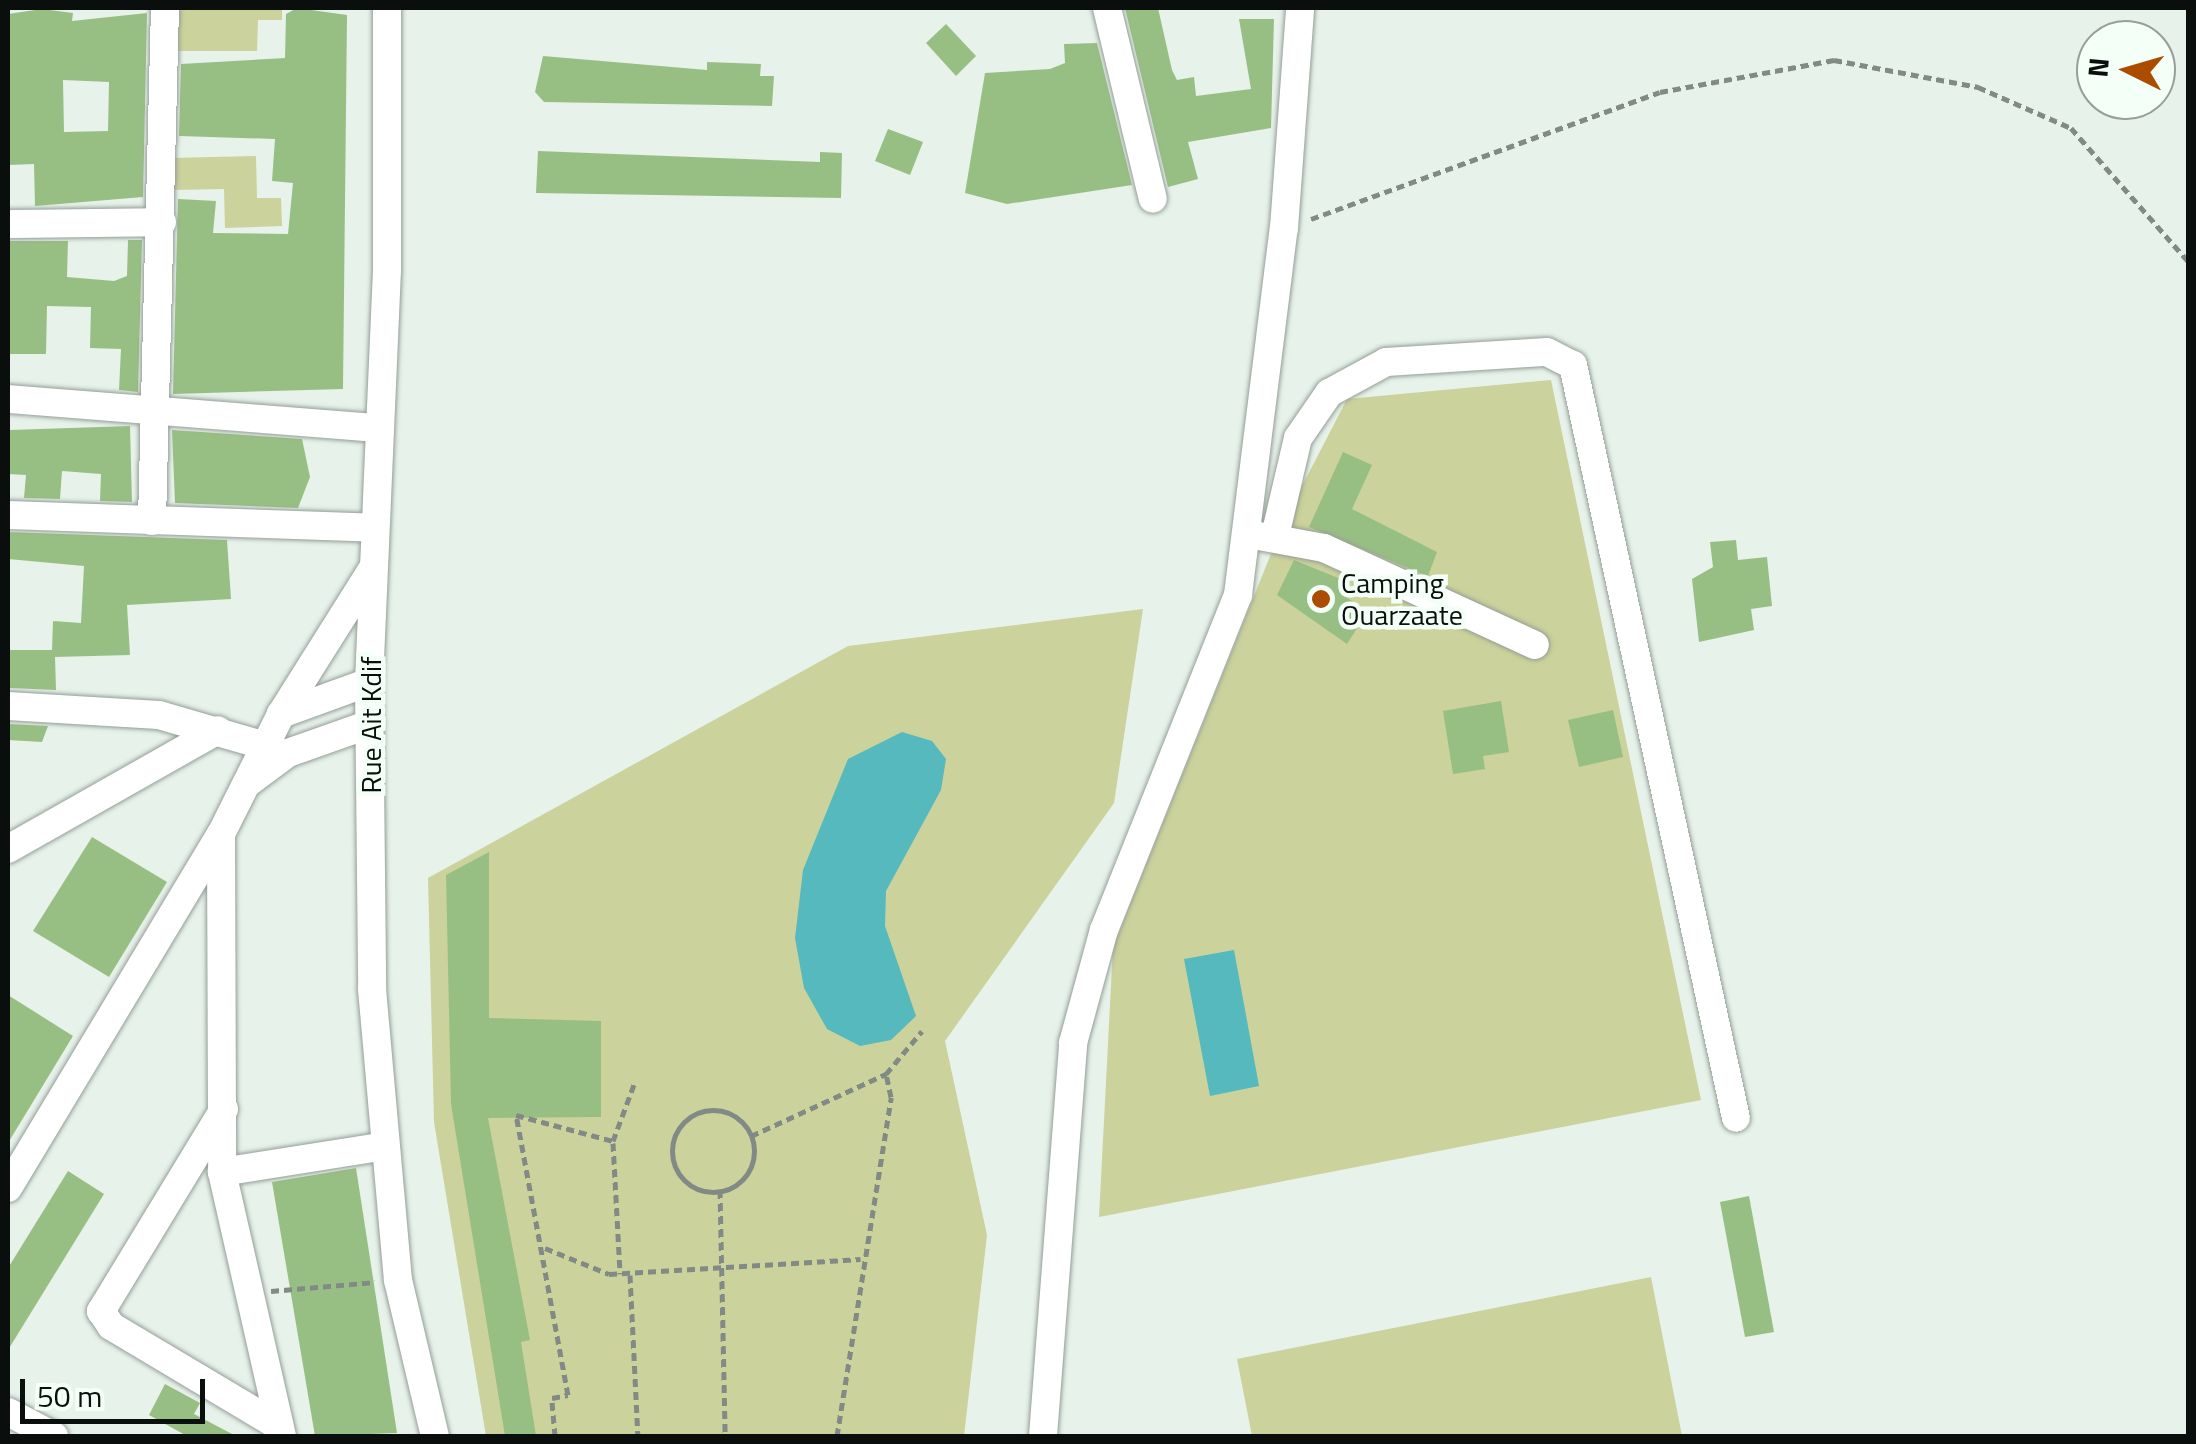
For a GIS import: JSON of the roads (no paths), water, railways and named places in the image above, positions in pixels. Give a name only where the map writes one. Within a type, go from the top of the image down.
[{"type":"street","points":[[152,520],[162,412],[165,8]]},
{"type":"street","name":"Rue Ait Kdif","points":[[387,8],[380,428],[369,682],[380,1146],[398,1280],[435,1436]]},
{"type":"street","points":[[1107,8],[1154,199]]},
{"type":"street","points":[[1261,536],[1300,8]]},
{"type":"street","points":[[8,224],[162,222]]},
{"type":"street","points":[[1044,1436],[1072,1043],[1104,930],[1219,651],[1298,438],[1329,393],[1386,362],[1547,352],[1574,364],[1736,1118]]},
{"type":"street","points":[[8,399],[380,428]]},
{"type":"street","points":[[8,515],[375,528]]},
{"type":"street","points":[[1261,536],[1324,548],[1536,645]]},
{"type":"street","points":[[8,1188],[221,834],[248,783],[262,745],[374,566]]},
{"type":"street","points":[[281,714],[369,682]]},
{"type":"street","points":[[8,706],[159,715],[262,745]]},
{"type":"street","points":[[248,783],[288,753],[370,724]]},
{"type":"street","points":[[8,849],[218,730]]},
{"type":"street","points":[[221,834],[222,1172],[281,1431]]},
{"type":"street","points":[[224,1109],[101,1311],[110,1326],[281,1431]]},
{"type":"street","points":[[222,1172],[380,1146]]},
{"type":"street","points":[[8,1412],[54,1436]]},
{"type":"water","points":[[902,732],[932,741],[946,759],[941,790],[886,891],[885,926],[916,1016],[891,1040],[860,1046],[827,1029],[804,988],[795,938],[803,870],[848,759]]},
{"type":"water","points":[[1234,950],[1259,1086],[1210,1096],[1184,959]]},
{"type":"place","name":"Camping Ouarzaate","points":[[1321,599]]}]
